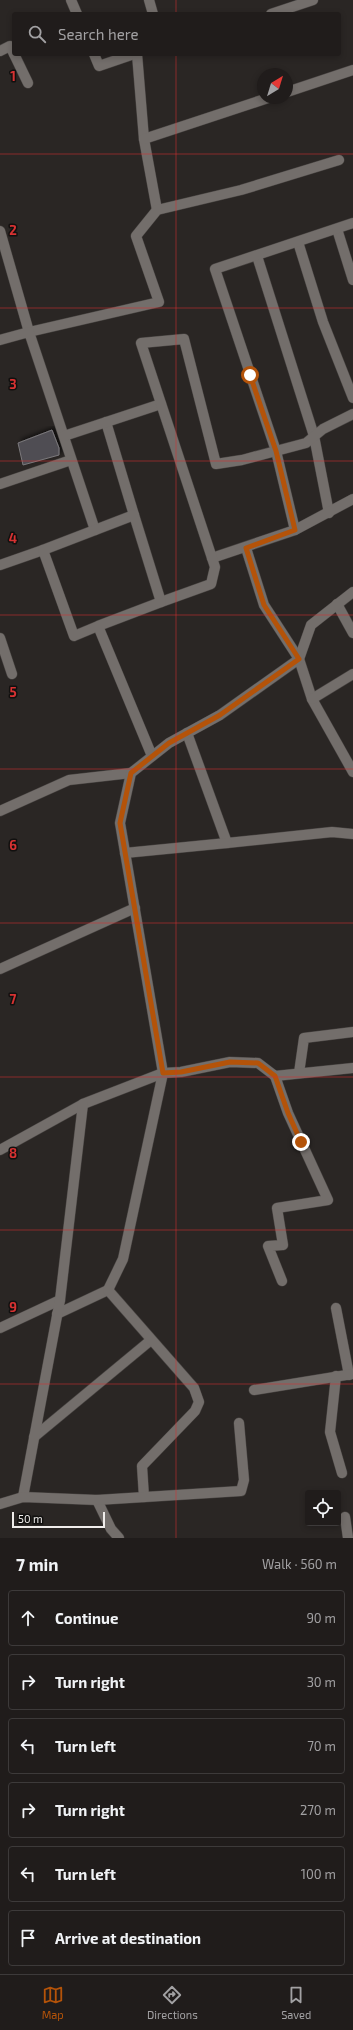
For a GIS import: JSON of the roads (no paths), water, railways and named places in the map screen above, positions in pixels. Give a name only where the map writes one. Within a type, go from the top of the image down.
[{"type":"street","points":[[71,0],[76,12]]},
{"type":"street","points":[[149,0],[152,12]]},
{"type":"street","points":[[277,12],[313,0]]},
{"type":"street","points":[[0,51],[10,46],[12,50]]},
{"type":"street","points":[[15,56],[28,83]]},
{"type":"street","points":[[95,56],[99,66],[130,56]]},
{"type":"street","points":[[136,56],[144,139],[157,210]]},
{"type":"street","points":[[293,90],[353,70]]},
{"type":"street","points":[[144,139],[257,102]]},
{"type":"street","points":[[0,340],[159,302],[136,236],[157,210],[241,190],[339,160]]},
{"type":"street","points":[[295,530],[276,451],[215,269],[353,223]]},
{"type":"street","points":[[337,228],[353,280]]},
{"type":"street","points":[[0,231],[29,332],[95,530]]},
{"type":"street","points":[[298,242],[323,322],[353,398]]},
{"type":"street","points":[[257,256],[314,436],[329,513]]},
{"type":"street","points":[[43,550],[74,636],[211,584],[215,568],[141,343],[184,339],[216,464],[242,460],[306,443],[323,429],[353,414]]},
{"type":"street","points":[[64,436],[161,404]]},
{"type":"street","points":[[106,422],[161,602]]},
{"type":"street","points":[[0,484],[71,460]]},
{"type":"street","points":[[212,558],[246,548],[295,530],[353,499]]},
{"type":"street","points":[[0,565],[134,515]]},
{"type":"street","points":[[246,548],[264,605],[299,659],[312,699],[353,772]]},
{"type":"street","points":[[0,810],[69,780],[131,773],[169,743],[220,715],[299,659],[311,625],[353,592]]},
{"type":"street","points":[[337,604],[353,633]]},
{"type":"street","points":[[98,626],[152,756]]},
{"type":"street","points":[[0,638],[12,674]]},
{"type":"street","points":[[312,699],[353,674]]},
{"type":"street","points":[[187,733],[227,843]]},
{"type":"street","points":[[57,1314],[108,1290],[123,1259],[163,1073],[120,823],[131,773]]},
{"type":"street","points":[[125,854],[332,832],[353,834]]},
{"type":"street","points":[[0,969],[135,908]]},
{"type":"street","points":[[299,1073],[304,1038],[353,1032]]},
{"type":"street","points":[[0,1150],[83,1104],[163,1073],[181,1072],[230,1062],[258,1063],[275,1076],[288,1113],[328,1200],[277,1208],[283,1246],[268,1246],[282,1281]]},
{"type":"street","points":[[275,1076],[353,1068]]},
{"type":"street","points":[[23,1497],[60,1300],[83,1104]]},
{"type":"street","points":[[108,1290],[194,1388],[199,1402],[195,1410],[142,1466],[144,1497]]},
{"type":"street","points":[[0,1328],[60,1300]]},
{"type":"street","points":[[254,1390],[336,1376],[351,1375],[336,1308]]},
{"type":"street","points":[[34,1437],[151,1340]]},
{"type":"street","points":[[336,1376],[330,1432],[342,1473]]},
{"type":"street","points":[[0,1504],[23,1497],[97,1500],[241,1491],[244,1480],[240,1423]]},
{"type":"street","points":[[97,1500],[111,1529],[119,1538]]},
{"type":"street","points":[[345,1517],[348,1538]]}]
